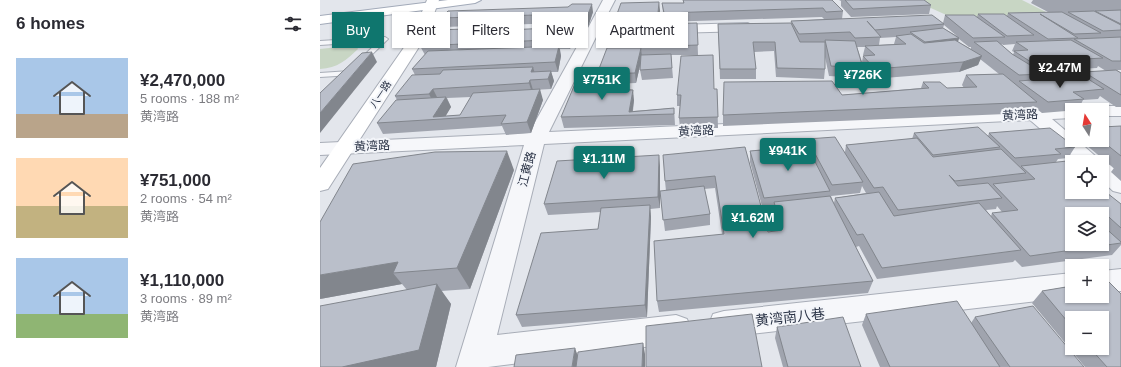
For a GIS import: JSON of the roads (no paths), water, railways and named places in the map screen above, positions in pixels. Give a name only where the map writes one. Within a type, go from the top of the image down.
[{"type":"street","points":[[320,10],[405,0]]},
{"type":"street","points":[[320,20],[432,3],[474,0]]},
{"type":"street","name":"江黄路","points":[[474,359],[536,138],[591,31],[609,0]]},
{"type":"street","name":"八一路","points":[[320,184],[345,147],[427,36],[432,3]]},
{"type":"street","points":[[529,33],[757,26]]},
{"type":"street","points":[[1109,112],[1121,111]]},
{"type":"street","name":"黄湾路","points":[[320,149],[1065,113]]},
{"type":"street","points":[[1035,115],[1084,155]]},
{"type":"street","points":[[1109,176],[1121,186]]},
{"type":"street","points":[[1109,281],[1121,280]]},
{"type":"street","name":"黄湾南八巷","points":[[474,359],[1065,286]]},
{"type":"lane","points":[[320,43],[385,39],[340,83]]},
{"type":"lane","points":[[320,75],[350,73]]}]
